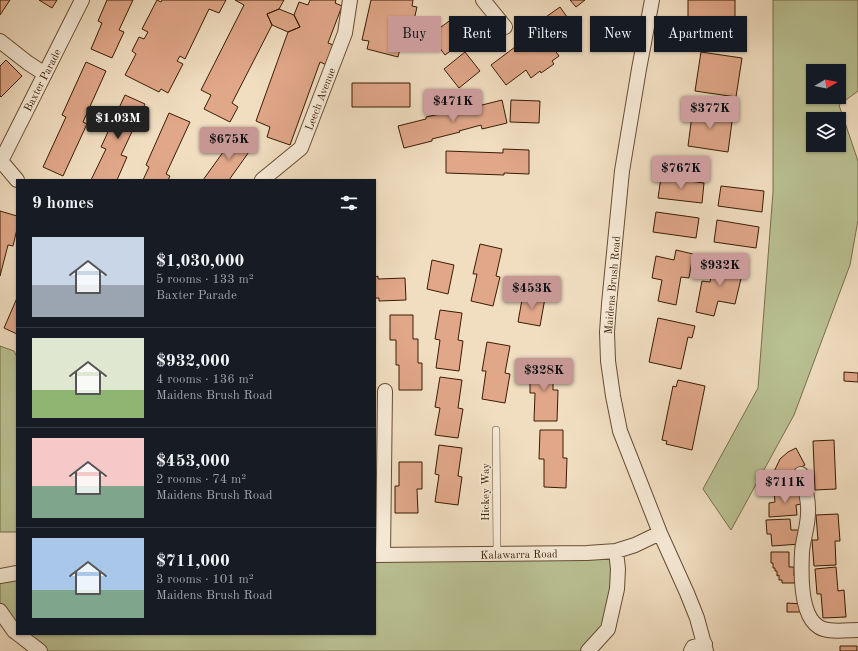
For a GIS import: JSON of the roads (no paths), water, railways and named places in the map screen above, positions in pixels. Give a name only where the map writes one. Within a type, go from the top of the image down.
[{"type":"street","name":"Baxter Parade","points":[[1,161],[82,0]]},
{"type":"street","name":"Leech Avenue","points":[[263,179],[302,148],[345,33],[350,0]]},
{"type":"street","points":[[483,0],[496,16]]},
{"type":"street","name":"Maidens Brush Road","points":[[652,0],[622,171],[609,304],[607,332],[608,361],[620,430],[660,533],[697,618],[706,647]]},
{"type":"street","points":[[0,41],[45,74]]},
{"type":"street","points":[[1,161],[16,179]]},
{"type":"street","points":[[379,555],[385,391]]},
{"type":"street","points":[[801,474],[806,489],[808,512],[802,551],[802,582],[806,607],[812,622],[820,628],[827,630],[858,630]]},
{"type":"street","name":"Kalawarra Road","points":[[379,555],[587,553],[616,551],[635,545],[660,533]]},
{"type":"street","points":[[588,651],[608,629],[617,589],[618,569],[616,551]]},
{"type":"street","points":[[0,576],[16,573]]},
{"type":"street","points":[[0,611],[16,632]]},
{"type":"street","points":[[19,635],[40,651]]},
{"type":"street","points":[[690,651],[693,648],[706,647]]},
{"type":"lane","name":"Hickey Way","points":[[496,430],[496,554]]}]
